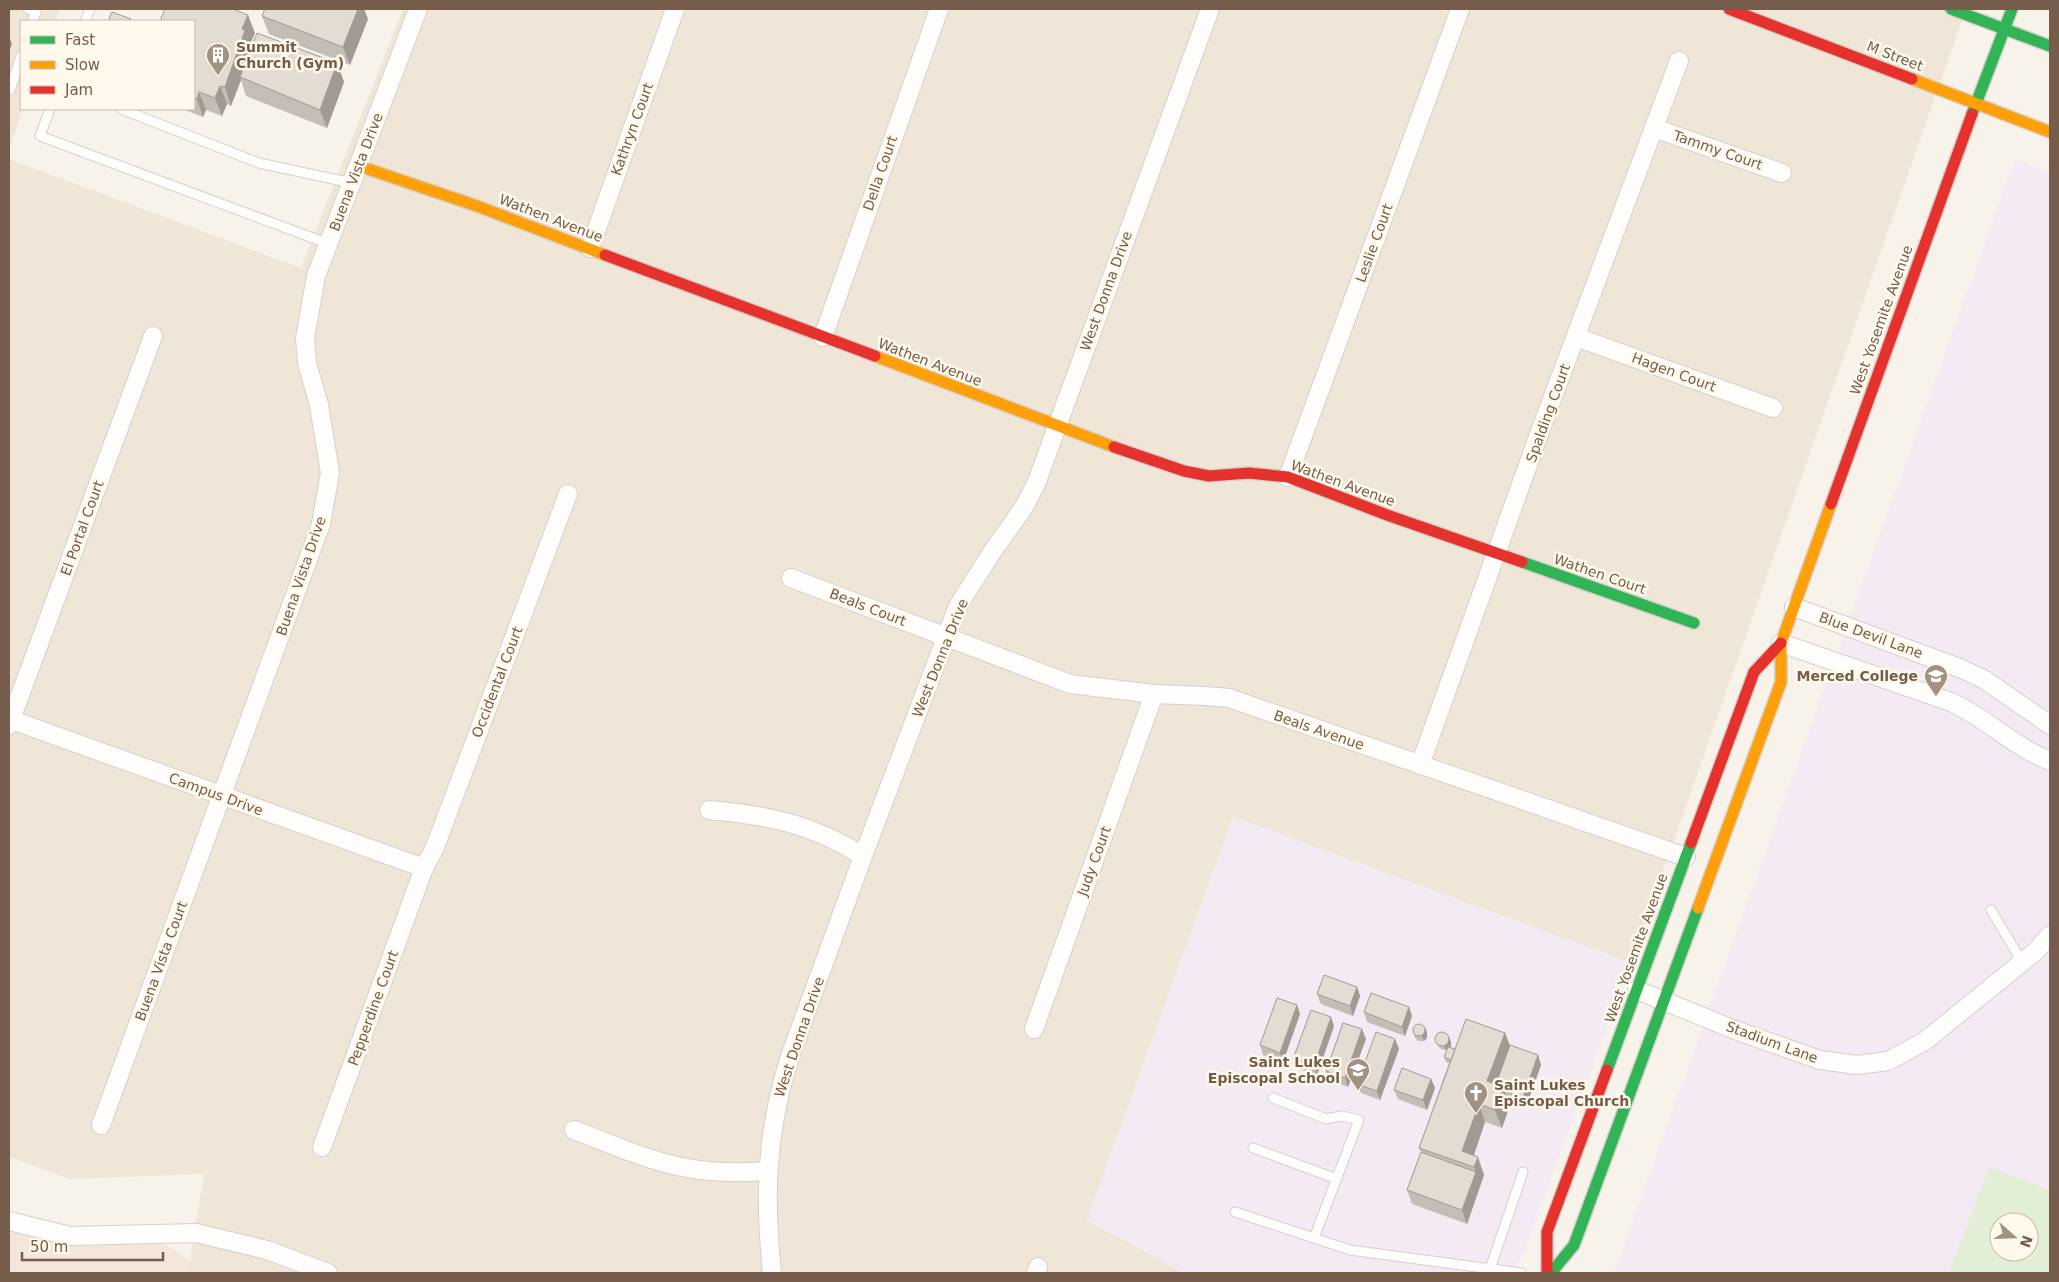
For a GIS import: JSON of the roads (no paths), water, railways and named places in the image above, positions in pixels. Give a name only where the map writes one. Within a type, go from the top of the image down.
[{"type":"main road","name":"M Street","points":[[1730,9],[2050,132]]},
{"type":"main road","points":[[1951,9],[2050,46]]},
{"type":"main road","name":"West Yosemite Avenue","points":[[1551,1273],[1574,1245],[1665,1001],[1781,682],[1781,643],[1976,103],[2012,9]]},
{"type":"main road","name":"Wathen Avenue","points":[[358,166],[477,206],[1057,426],[1184,471],[1208,476],[1250,473],[1288,477],[1497,554]]},
{"type":"main road","name":"Wathen Court","points":[[1497,554],[1694,623]]},
{"type":"main road","name":"West Yosemite Avenue","points":[[1547,1273],[1547,1232],[1754,672],[1781,643]]},
{"type":"street","name":"Buena Vista Drive","points":[[221,796],[321,524],[330,473],[319,405],[307,363],[305,338],[316,276],[418,9]]},
{"type":"street","name":"Kathryn Court","points":[[590,248],[675,9]]},
{"type":"street","name":"Della Court","points":[[823,337],[939,9]]},
{"type":"street","name":"West Donna Drive","points":[[772,1273],[767,1195],[768,1170],[772,1126],[779,1092],[789,1059],[863,856],[958,606],[992,552],[1024,507],[1036,484],[1210,9]]},
{"type":"street","name":"Leslie Court","points":[[1288,477],[1460,9]]},
{"type":"street","name":"Spalding Court","points":[[1420,765],[1678,61]]},
{"type":"street","name":"Tammy Court","points":[[1654,128],[1782,172]]},
{"type":"street","name":"El Portal Court","points":[[9,721],[153,336]]},
{"type":"street","name":"Hagen Court","points":[[1576,337],[1773,408]]},
{"type":"street","name":"Occidental Court","points":[[424,868],[436,847],[568,494]]},
{"type":"street","name":"Beals Court","points":[[790,578],[946,636]]},
{"type":"street","name":"Blue Devil Lane","points":[[1794,607],[1962,669],[1986,680],[2050,725]]},
{"type":"street","name":"Beals Avenue","points":[[946,636],[1070,684],[1154,694],[1229,698],[1686,857]]},
{"type":"street","points":[[1781,643],[1965,708],[2025,749],[2050,761]]},
{"type":"street","name":"Judy Court","points":[[1034,1029],[1154,694]]},
{"type":"street","name":"Campus Drive","points":[[9,721],[424,868]]},
{"type":"street","name":"Buena Vista Court","points":[[102,1125],[221,796]]},
{"type":"street","points":[[709,810],[772,818],[796,824],[842,843],[863,856]]},
{"type":"street","name":"Pepperdine Court","points":[[322,1147],[424,868]]},
{"type":"street","name":"Stadium Lane","points":[[1637,990],[1820,1060],[1857,1065],[1888,1061],[1925,1041],[2022,962],[2050,935]]},
{"type":"street","points":[[574,1130],[647,1158],[686,1168],[740,1172],[768,1170]]},
{"type":"street","points":[[9,1221],[70,1236],[196,1234],[267,1250],[305,1269],[328,1273]]},
{"type":"lane","points":[[28,9],[36,12],[33,20]]},
{"type":"lane","points":[[10,90],[20,59]]},
{"type":"lane","points":[[50,110],[40,136],[329,244]]},
{"type":"lane","points":[[124,110],[259,163],[352,184]]},
{"type":"lane","points":[[1991,910],[2022,962]]},
{"type":"lane","points":[[1273,1098],[1326,1119],[1342,1116],[1359,1120],[1314,1238]]},
{"type":"lane","points":[[1253,1148],[1337,1179]]},
{"type":"lane","points":[[1490,1269],[1523,1172]]},
{"type":"lane","points":[[1235,1212],[1350,1250],[1521,1273]]},
{"type":"place","name":"Summit Church (Gym)","points":[[218,76]]},
{"type":"place","name":"Merced College","points":[[1936,697]]},
{"type":"place","name":"Saint Lukes Episcopal School","points":[[1358,1091]]},
{"type":"place","name":"Saint Lukes Episcopal Church","points":[[1476,1114]]}]
